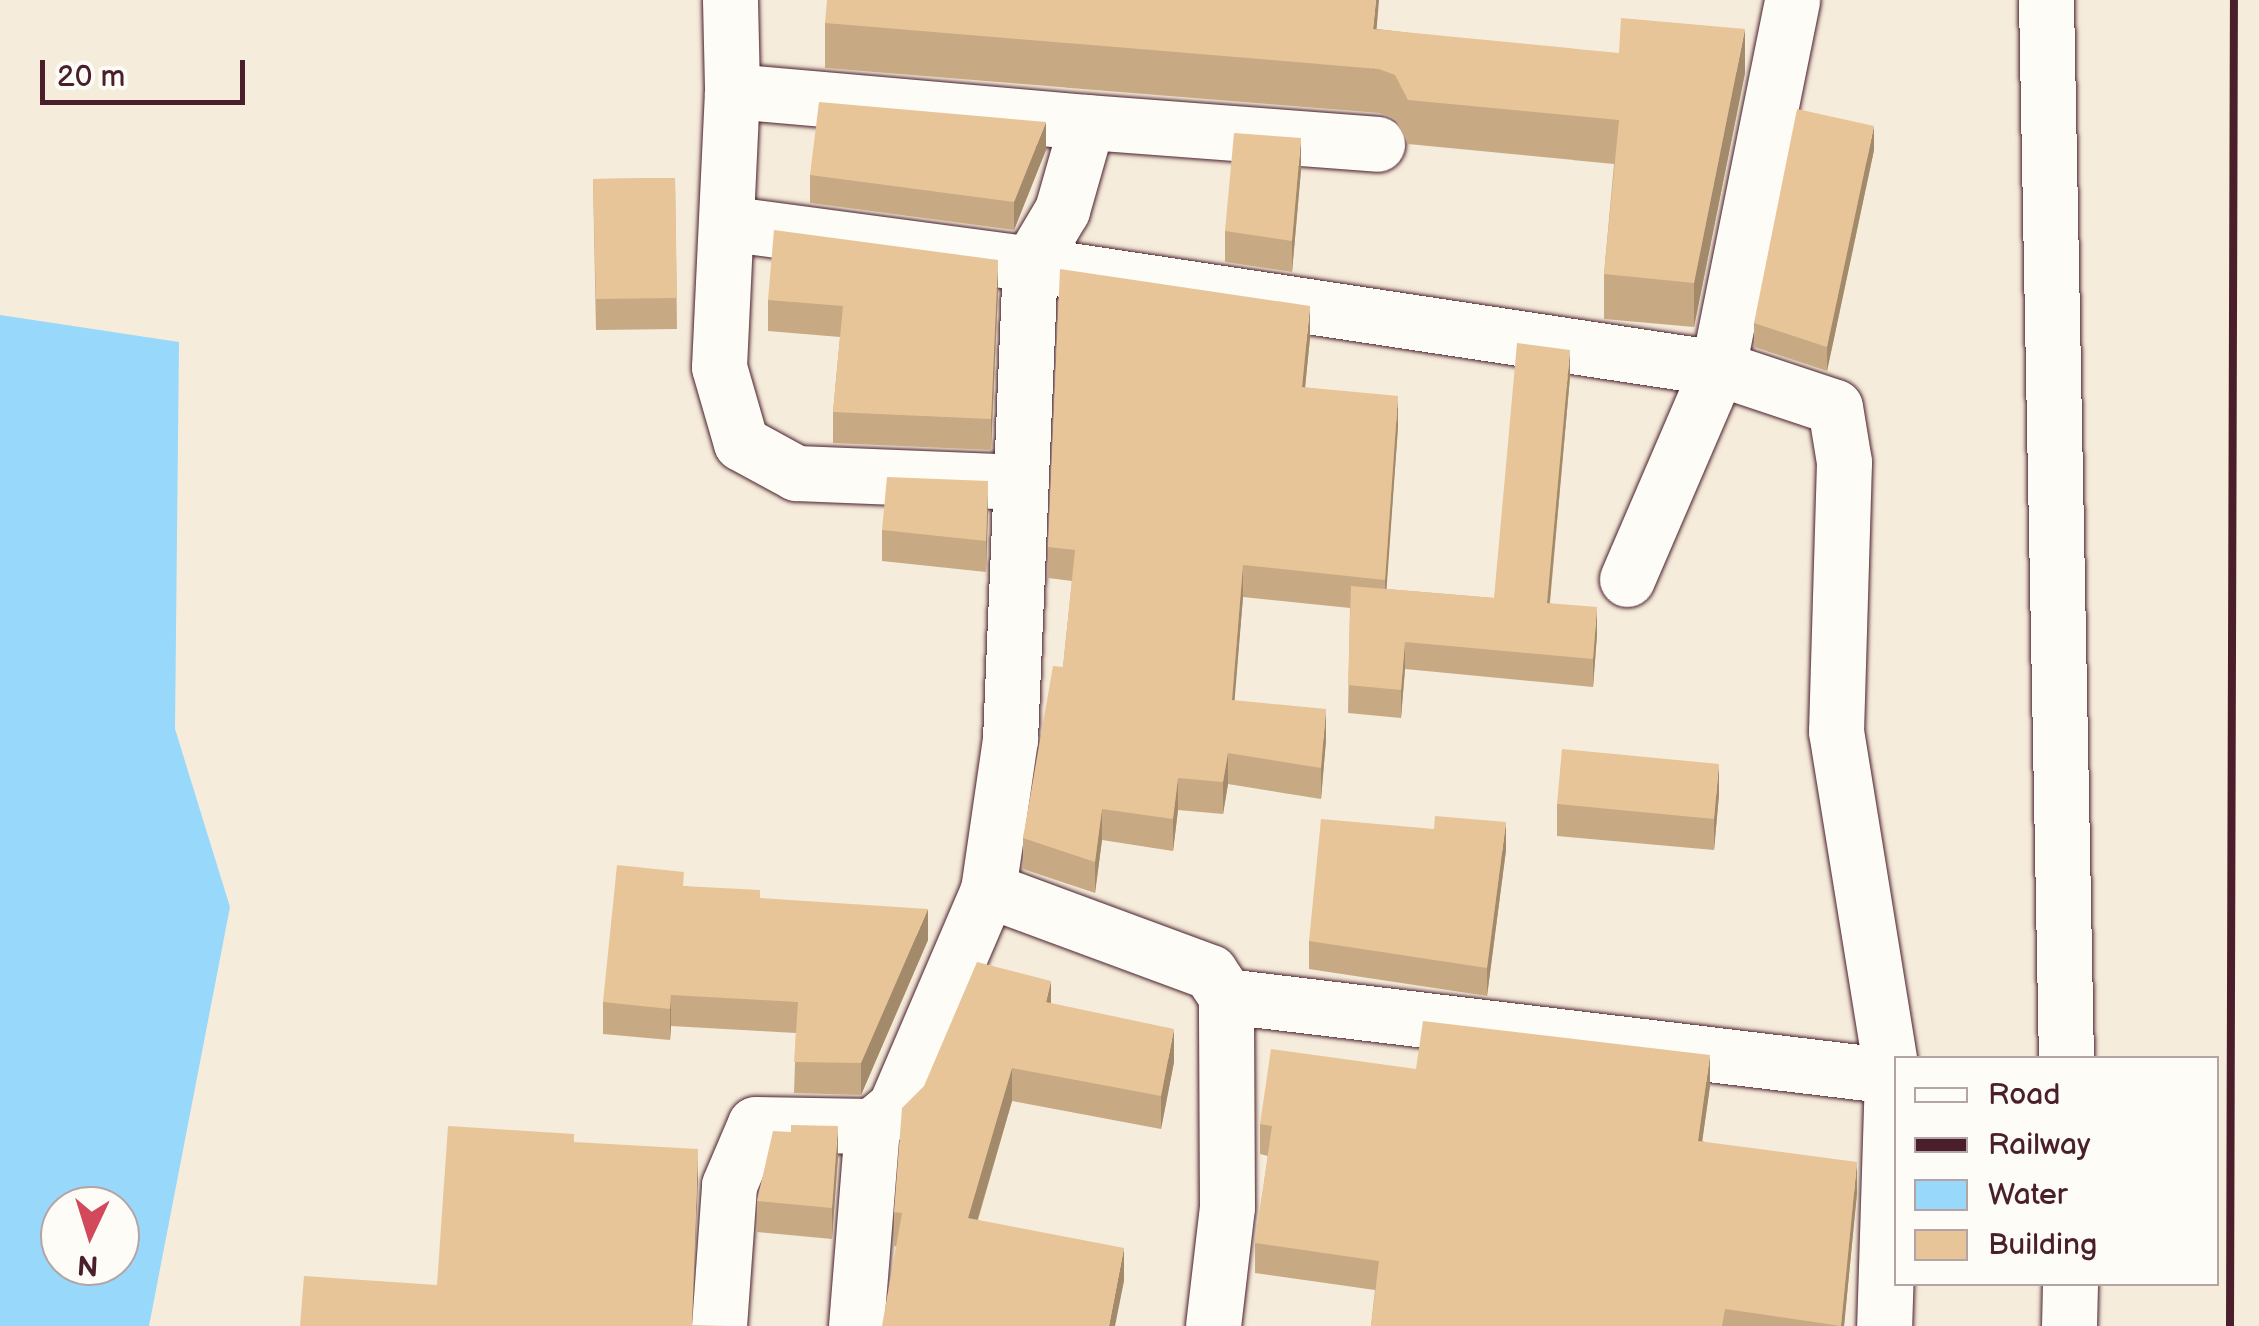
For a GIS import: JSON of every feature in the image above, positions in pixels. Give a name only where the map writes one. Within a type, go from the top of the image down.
[{"type":"street","points":[[730,0],[732,224],[719,367],[741,444],[796,474],[1016,482]]},
{"type":"street","points":[[1628,579],[1718,368],[1792,0]]},
{"type":"street","points":[[2046,0],[2066,1056]]},
{"type":"street","points":[[732,91],[1378,144]]},
{"type":"street","points":[[719,1326],[729,1186],[756,1124],[872,1126],[895,1107],[988,890],[1010,740],[1016,482],[1030,264],[1062,210],[1087,122]]},
{"type":"street","points":[[732,224],[1030,264],[1718,368],[1834,408],[1844,462],[1836,731],[1892,1076],[1884,1326]]},
{"type":"street","points":[[988,890],[1210,972],[1226,996],[1227,1207],[1213,1326]]},
{"type":"street","points":[[1226,996],[1892,1076]]},
{"type":"street","points":[[856,1326],[872,1126]]},
{"type":"street","points":[[2069,1326],[2070,1286]]},
{"type":"water","points":[[0,315],[179,342],[175,729],[230,907],[149,1326],[0,1326]]},
{"type":"building","points":[[827,0],[1376,0],[1373,29],[1619,53],[1621,18],[1745,29],[1694,283],[1604,274],[1619,120],[1408,100],[1395,75],[1379,69],[825,23]]},
{"type":"building","points":[[819,102],[1046,122],[1014,202],[810,175]]},
{"type":"building","points":[[1797,109],[1874,126],[1827,347],[1754,323]]},
{"type":"building","points":[[1234,133],[1301,138],[1292,241],[1225,231]]},
{"type":"building","points":[[675,178],[677,298],[596,299],[593,179]]},
{"type":"building","points":[[774,230],[998,260],[991,419],[833,412],[843,306],[768,300]]},
{"type":"building","points":[[1060,269],[1310,306],[1302,387],[1398,396],[1385,580],[1243,565],[1232,700],[1326,709],[1321,768],[1228,753],[1223,782],[1178,778],[1173,819],[1102,809],[1095,862],[1023,838],[1053,666],[1063,667],[1075,550],[1048,547]]},
{"type":"building","points":[[1517,343],[1570,350],[1547,603],[1597,607],[1593,659],[1405,642],[1401,690],[1348,685],[1351,586],[1494,598]]},
{"type":"building","points":[[887,477],[988,481],[986,541],[882,530]]},
{"type":"building","points":[[1562,749],[1719,764],[1714,819],[1557,804]]},
{"type":"building","points":[[1435,816],[1506,822],[1487,968],[1309,941],[1321,819],[1434,829]]},
{"type":"building","points":[[617,865],[684,872],[683,886],[760,890],[760,898],[928,909],[861,1063],[794,1062],[798,1002],[671,995],[670,1009],[603,1002]]},
{"type":"building","points":[[977,962],[1051,981],[1046,1002],[1174,1029],[1161,1096],[1012,1068],[968,1218],[1124,1248],[1109,1326],[882,1326],[902,1213],[894,1212],[902,1108],[924,1086]]},
{"type":"building","points":[[1423,1021],[1710,1055],[1698,1141],[1857,1162],[1841,1326],[1725,1309],[1722,1326],[1371,1326],[1379,1261],[1255,1243],[1272,1126],[1260,1124],[1271,1049],[1416,1069]]},
{"type":"building","points":[[791,1125],[838,1126],[832,1208],[757,1201],[773,1131],[791,1132]]},
{"type":"building","points":[[448,1126],[574,1134],[574,1142],[698,1149],[692,1325],[728,1326],[300,1326],[304,1276],[437,1285]]},
{"type":"railway","points":[[2230,1326],[2234,0]]}]
